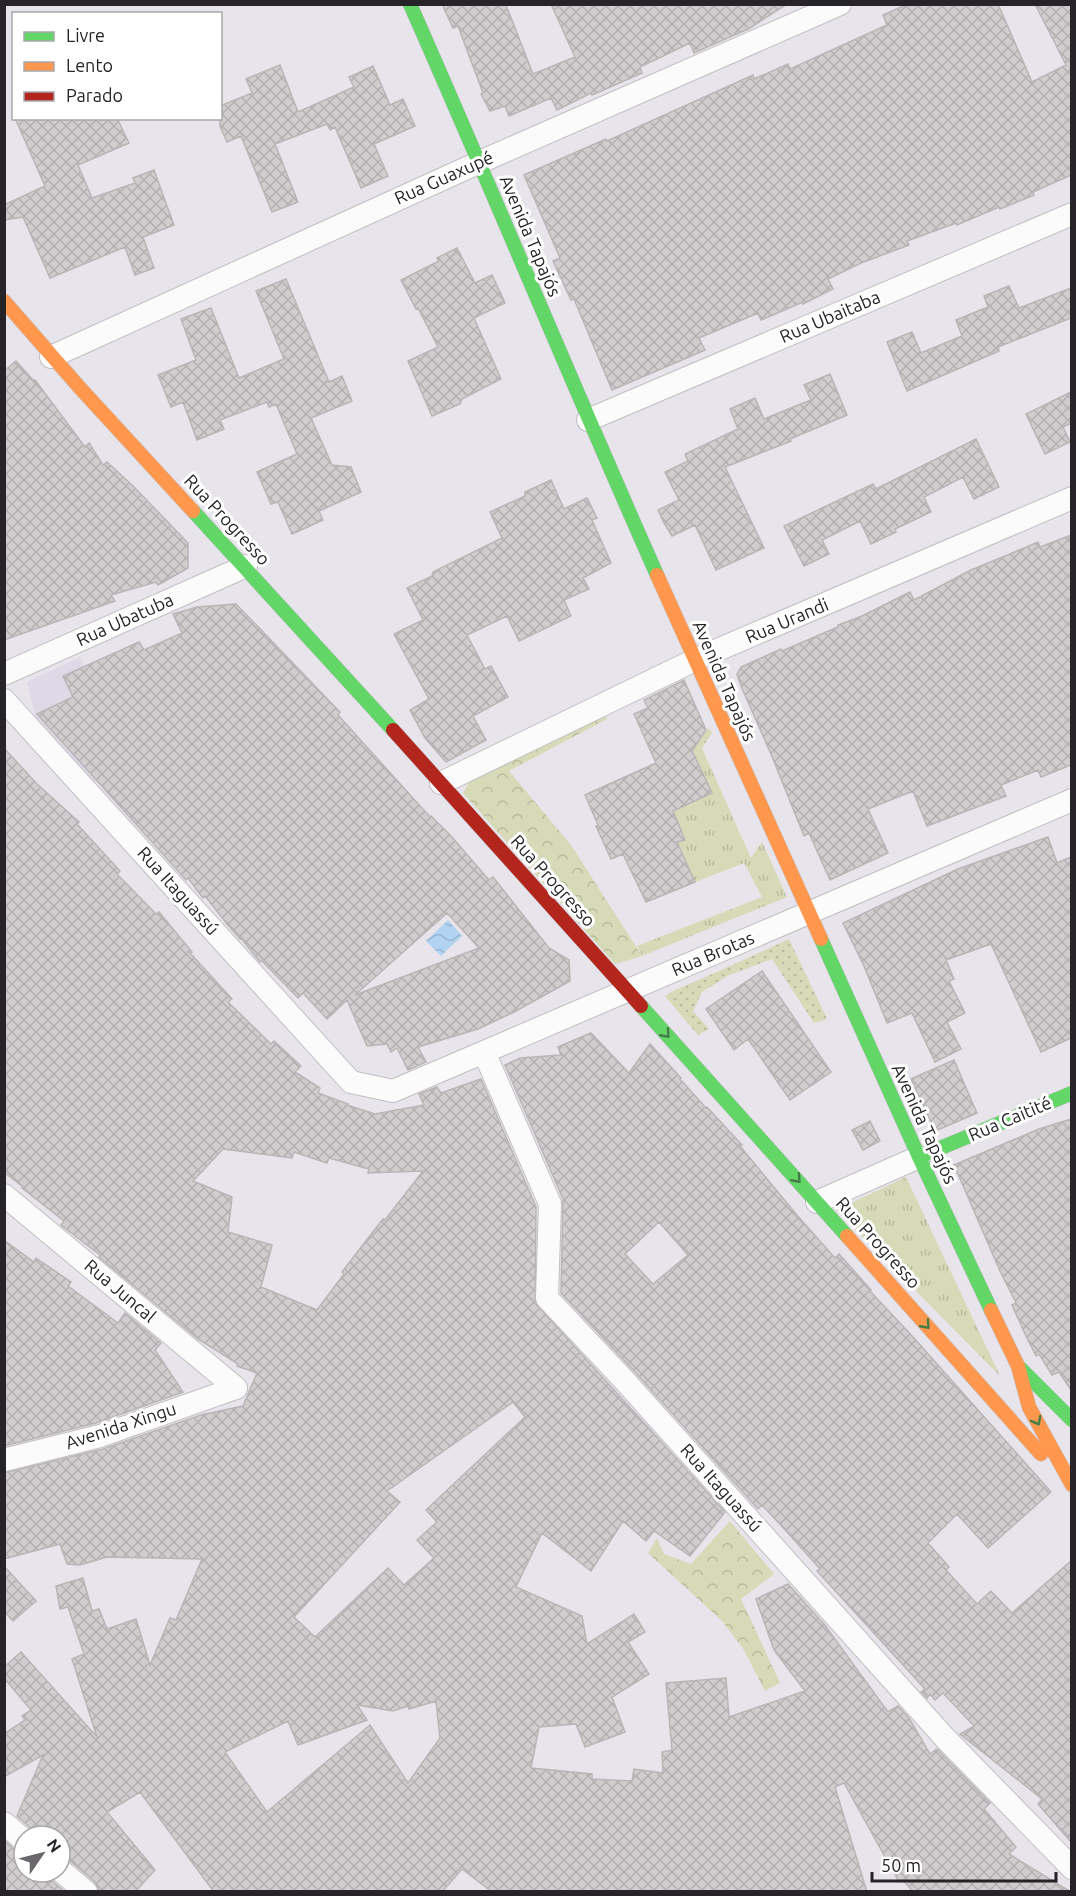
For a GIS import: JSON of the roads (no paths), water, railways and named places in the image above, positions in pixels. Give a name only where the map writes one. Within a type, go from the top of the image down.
[{"type":"street","name":"Avenida Tapajós","points":[[410,4],[480,162],[588,420],[695,660],[919,1157],[1018,1366]]},
{"type":"street","name":"Rua Guaxupé","points":[[51,357],[480,162],[840,4]]},
{"type":"street","name":"Rua Ubaitaba","points":[[588,420],[1071,214]]},
{"type":"street","name":"Rua Progresso","points":[[4,301],[51,357],[246,566],[1071,1487]]},
{"type":"street","name":"Rua Urandi","points":[[441,783],[695,660],[1071,498]]},
{"type":"street","name":"Rua Ubatuba","points":[[4,674],[246,566]]},
{"type":"street","name":"Rua Itaguassú","points":[[4,700],[351,1082]]},
{"type":"street","name":"Rua Brotas","points":[[351,1082],[393,1091],[1071,800]]},
{"type":"street","name":"Rua Itaguassú","points":[[484,1052],[550,1204],[547,1298],[632,1388],[944,1737],[1071,1868]]},
{"type":"street","name":"Rua Caitité","points":[[817,1202],[1071,1093]]},
{"type":"street","name":"Rua Juncal","points":[[4,1195],[236,1388]]},
{"type":"street","points":[[1018,1366],[1071,1420]]},
{"type":"street","points":[[1018,1366],[1029,1407],[1071,1487]]},
{"type":"street","name":"Avenida Xingu","points":[[4,1460],[100,1436],[236,1388]]},
{"type":"street","points":[[72,1880],[86,1892]]},
{"type":"water","points":[[448,920],[462,936],[441,956],[426,941]]}]
